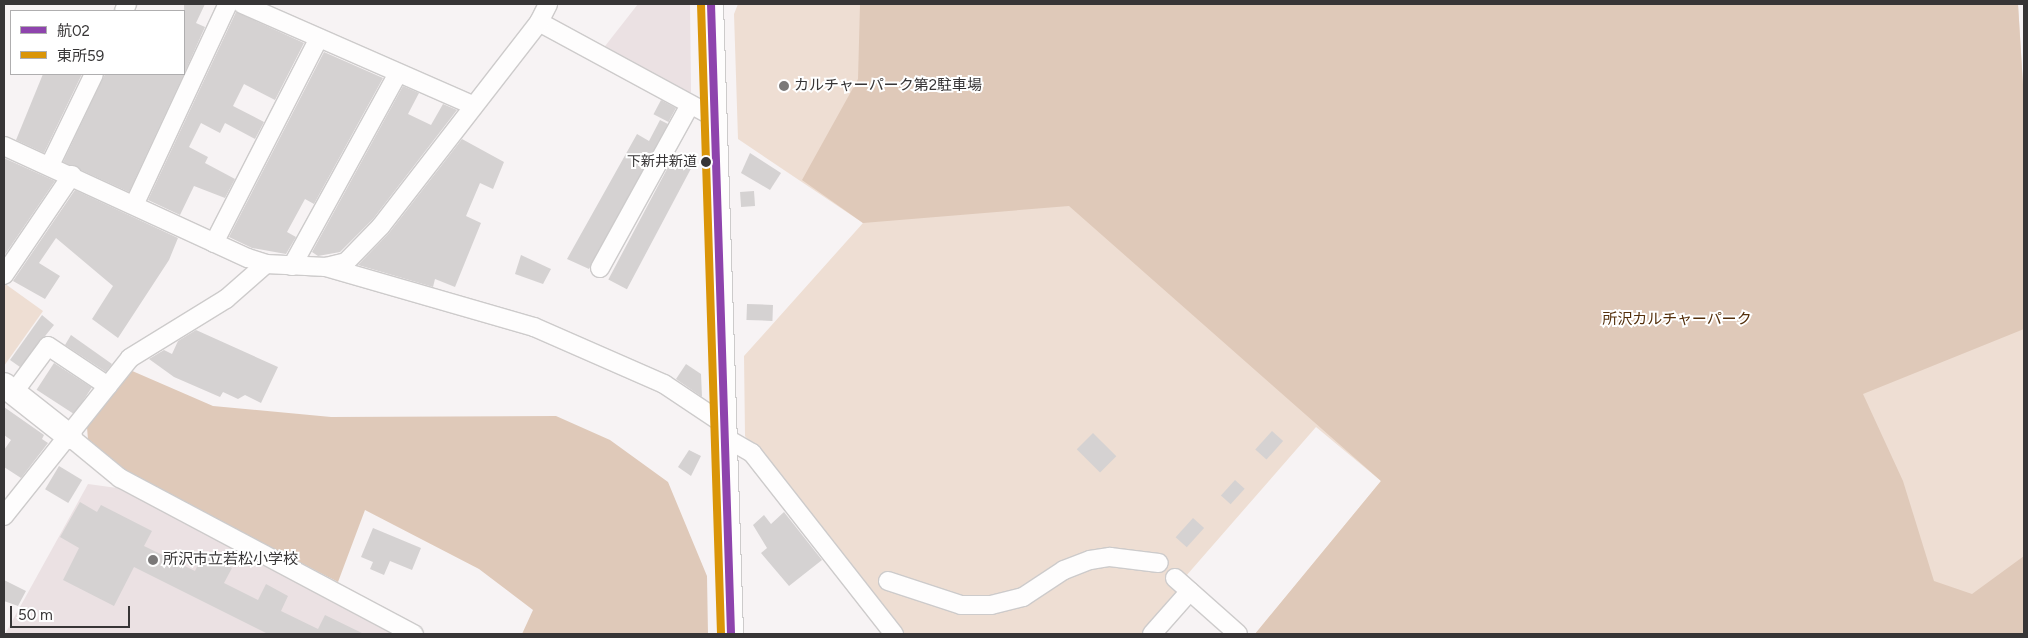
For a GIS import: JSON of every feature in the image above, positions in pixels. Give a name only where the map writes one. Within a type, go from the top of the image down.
[{"type":"street","points":[[135,204],[228,4]]},
{"type":"street","points":[[242,4],[474,106]]},
{"type":"street","points":[[326,267],[346,262],[381,226],[539,22],[548,4]]},
{"type":"street","points":[[711,4],[731,634]]},
{"type":"street","points":[[539,22],[714,117]]},
{"type":"street","points":[[214,243],[319,38]]},
{"type":"street","points":[[292,266],[398,73]]},
{"type":"street","points":[[50,166],[94,75]]},
{"type":"street","points":[[600,268],[690,105]]},
{"type":"street","points":[[4,146],[135,204],[214,243],[266,264],[326,267],[534,327],[597,351],[664,384],[752,453],[894,634]]},
{"type":"street","points":[[4,275],[72,175]]},
{"type":"street","points":[[4,516],[70,437],[130,358],[226,299],[266,264]]},
{"type":"street","points":[[108,386],[48,346],[9,388],[120,478],[414,634]]},
{"type":"street","points":[[888,581],[961,605],[991,605],[1023,597],[1064,570],[1090,560],[1110,557],[1159,563]]},
{"type":"street","points":[[1175,578],[1238,634]]},
{"type":"street","points":[[1152,634],[1190,591]]},
{"type":"shaded area","points":[[638,4],[690,4],[691,92],[683,95],[602,50]]},
{"type":"shaded area","name":"所沢市立若松小学校","points":[[88,484],[117,488],[405,634],[5,634]]},
{"type":"green space","name":"所沢カルチャーパーク","points":[[738,4],[2018,4],[2024,101],[2024,634],[1255,634],[1381,481],[1316,427],[1186,576],[1183,593],[1146,634],[900,634],[745,436],[744,356],[863,223],[738,139],[734,14]]},
{"type":"green space","name":"所沢カルチャーパーク","points":[[860,4],[2018,4],[2024,101],[2024,329],[1863,394],[1903,481],[1934,581],[1972,594],[2024,556],[2024,634],[1255,634],[1381,481],[1069,206],[863,223],[802,180],[858,79]]},
{"type":"green space","points":[[4,283],[43,311],[4,366]]},
{"type":"green space","points":[[130,370],[213,406],[331,417],[556,416],[610,440],[668,482],[707,576],[708,634],[522,634],[533,610],[479,569],[365,510],[338,582],[130,475],[88,440],[87,427]]},
{"type":"building","points":[[184,4],[205,4],[196,23],[205,27],[185,72],[185,10]]},
{"type":"building","points":[[236,12],[304,43],[275,100],[244,84],[233,106],[264,122],[255,139],[225,123],[220,133],[201,123],[189,147],[208,157],[205,163],[235,179],[225,198],[194,186],[180,215],[148,200]]},
{"type":"building","points":[[324,52],[383,78],[314,204],[305,199],[287,232],[296,237],[286,254],[252,248],[229,237]]},
{"type":"building","points":[[43,75],[82,75],[44,153],[16,140]]},
{"type":"building","points":[[105,75],[184,75],[129,192],[63,162]]},
{"type":"building","points":[[403,86],[419,93],[408,114],[431,125],[443,104],[457,110],[373,219],[340,252],[318,256],[312,252]]},
{"type":"building","points":[[661,100],[676,108],[668,122],[653,114]]},
{"type":"building","points":[[660,120],[668,124],[589,269],[567,259],[637,134],[649,141]]},
{"type":"building","points":[[462,139],[504,162],[493,189],[480,183],[466,216],[481,223],[455,287],[435,279],[433,287],[358,265],[389,233]]},
{"type":"building","points":[[750,153],[781,173],[770,190],[741,173]]},
{"type":"building","points":[[675,154],[694,164],[627,289],[608,279]]},
{"type":"building","points":[[4,158],[55,181],[4,256]]},
{"type":"building","points":[[75,190],[178,238],[169,260],[118,338],[92,319],[113,286],[56,238],[39,263],[60,276],[45,299],[13,281]]},
{"type":"building","points":[[754,191],[755,206],[741,207],[740,192]]},
{"type":"building","points":[[521,255],[551,269],[543,284],[515,274]]},
{"type":"building","points":[[747,304],[773,305],[772,321],[746,320]]},
{"type":"building","points":[[42,315],[54,325],[20,367],[10,360]]},
{"type":"building","points":[[196,330],[278,367],[261,403],[245,395],[238,399],[223,392],[220,397],[174,377],[149,359],[164,350],[172,354],[178,341]]},
{"type":"building","points":[[71,335],[112,364],[106,372],[65,345]]},
{"type":"building","points":[[54,363],[92,388],[74,414],[37,390]]},
{"type":"building","points":[[686,364],[701,374],[702,397],[676,379]]},
{"type":"building","points":[[4,407],[44,435],[42,439],[48,443],[21,478],[4,467],[4,450],[11,440],[4,435]]},
{"type":"building","points":[[1272,431],[1283,441],[1266,460],[1255,450]]},
{"type":"building","points":[[1093,433],[1116,456],[1100,473],[1077,449]]},
{"type":"building","points":[[689,450],[701,456],[691,476],[678,467]]},
{"type":"building","points":[[59,466],[82,480],[68,503],[45,489]]},
{"type":"building","points":[[1235,480],[1245,489],[1231,504],[1221,496]]},
{"type":"building","points":[[80,502],[97,512],[101,505],[152,531],[144,546],[195,571],[203,554],[232,568],[224,583],[258,600],[266,584],[288,596],[281,611],[318,629],[325,615],[364,634],[268,634],[134,567],[114,606],[63,580],[79,548],[60,537]]},
{"type":"building","points":[[784,512],[822,560],[789,586],[761,553],[767,548],[753,525],[764,515],[771,524]]},
{"type":"building","points":[[1193,518],[1204,528],[1187,547],[1176,537]]},
{"type":"building","points":[[373,528],[421,548],[412,570],[390,561],[384,575],[370,569],[373,562],[361,557]]},
{"type":"building","points":[[4,580],[26,591],[18,606],[4,601]]},
{"type":"transit line","name":"東所59","points":[[701,4],[721,634]]},
{"type":"transit line","name":"航02","points":[[711,4],[731,634]]},
{"type":"place","name":"カルチャーパーク第2駐車場","points":[[784,86]]},
{"type":"place","name":"下新井新道","points":[[706,162]]},
{"type":"place","name":"所沢市立若松小学校","points":[[153,560]]}]
